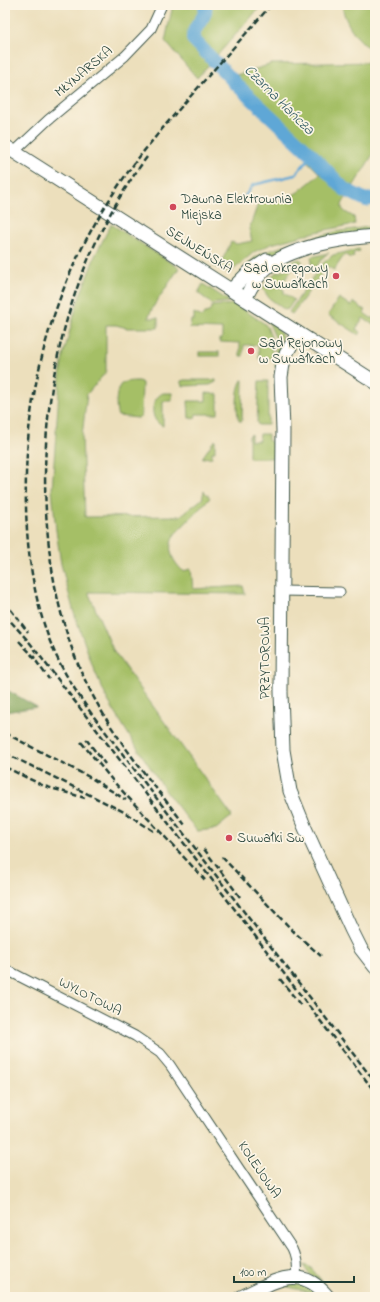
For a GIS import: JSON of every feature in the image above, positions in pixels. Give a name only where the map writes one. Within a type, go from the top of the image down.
[{"type":"street","name":"MŁYNARSKA","points":[[10,149],[48,120],[125,56],[151,29],[162,5]]},
{"type":"street","name":"SEJNEŃSKA","points":[[10,149],[375,382]]},
{"type":"street","points":[[231,290],[250,271],[262,263],[284,253],[294,252],[332,242],[375,236]]},
{"type":"street","points":[[246,299],[250,289],[266,268],[294,252]]},
{"type":"street","name":"PRZYTOROWA","points":[[298,333],[286,354],[281,377],[283,430],[281,591],[282,750],[290,791],[305,828],[361,949],[375,966]]},
{"type":"street","points":[[281,591],[340,592]]},
{"type":"street","name":"WYLOTOWA","points":[[5,969],[135,1036],[160,1053]]},
{"type":"street","name":"KOLEJOWA","points":[[160,1053],[170,1065],[296,1254],[296,1277]]},
{"type":"street","points":[[241,1297],[280,1279],[296,1277],[318,1286],[328,1297]]},
{"type":"green space","points":[[173,5],[262,5],[197,78],[165,41]]},
{"type":"green space","points":[[342,5],[375,5],[375,53],[358,38],[346,20]]},
{"type":"green space","points":[[375,62],[375,151],[351,190],[233,76],[272,64]]},
{"type":"green space","points":[[310,159],[325,172],[338,190],[348,195],[342,208],[345,212],[354,217],[355,224],[316,232],[271,244],[254,252],[233,270],[228,272],[213,266],[214,264],[219,267],[231,242],[237,244],[252,241],[249,229],[259,201],[281,202],[298,192],[320,174],[307,161]]},
{"type":"green space","points":[[111,224],[179,268],[153,307],[148,318],[158,318],[158,328],[127,328],[116,325],[106,325],[106,372],[87,394],[82,436],[85,517],[180,516],[202,499],[204,491],[210,498],[172,539],[171,549],[173,559],[183,571],[191,569],[193,589],[243,586],[245,594],[89,592],[89,594],[114,652],[232,816],[216,829],[197,831],[167,793],[107,699],[93,667],[74,613],[61,564],[52,490],[60,377],[63,356],[78,301],[95,256]]},
{"type":"green space","points":[[375,226],[375,230],[292,247],[266,256],[245,270],[246,266],[254,258],[283,246],[334,232]]},
{"type":"green space","points":[[359,249],[360,251],[353,253],[354,257],[350,258],[345,254],[334,270],[326,266],[292,314],[289,312],[322,264],[333,255]]},
{"type":"green space","points":[[329,253],[325,255],[316,267],[311,265],[311,257]]},
{"type":"green space","points":[[300,259],[303,262],[276,269],[271,272],[275,266]]},
{"type":"green space","points":[[293,268],[280,287],[284,290],[284,293],[294,300],[288,309],[285,310],[269,298],[263,289],[268,280],[275,273]]},
{"type":"green space","points":[[203,284],[229,301],[211,304],[198,293]]},
{"type":"green space","points":[[339,298],[351,306],[353,302],[366,311],[364,313],[371,318],[375,318],[375,326],[363,318],[356,329],[361,332],[359,335],[328,315]]},
{"type":"green space","points":[[235,304],[265,324],[268,328],[271,336],[272,358],[259,359],[258,345],[244,345],[243,356],[240,356],[240,343],[219,342],[219,339],[222,339],[222,329],[190,328],[191,320],[194,320],[194,313],[202,317],[205,313],[209,312],[212,306]]},
{"type":"green space","points":[[268,321],[278,329],[281,334],[282,341],[275,337]]},
{"type":"green space","points":[[277,346],[280,347],[277,366],[275,369],[275,349]]},
{"type":"green space","points":[[199,352],[219,352],[219,356],[199,356]]},
{"type":"green space","points":[[216,380],[216,382],[210,385],[184,386],[181,384],[181,381]]},
{"type":"green space","points":[[242,380],[242,421],[239,421],[237,400]]},
{"type":"green space","points":[[139,381],[142,383],[141,417],[118,416],[116,409],[116,398],[120,385],[126,382]]},
{"type":"green space","points":[[259,381],[268,381],[268,425],[258,425],[257,422]]},
{"type":"green space","points":[[163,393],[172,393],[172,401],[163,401],[163,426],[155,420],[153,410],[156,400]]},
{"type":"green space","points":[[206,393],[218,394],[218,414],[196,414],[195,418],[189,418],[188,401],[206,401]]},
{"type":"green space","points":[[251,434],[251,441],[259,441],[260,434],[268,434],[268,440],[274,444],[275,458],[249,458],[249,436]]},
{"type":"green space","points":[[215,440],[215,452],[212,452],[212,457],[202,458],[213,442]]},
{"type":"green space","points":[[5,689],[37,707],[5,712]]},
{"type":"green space","points":[[303,1265],[310,1267],[322,1281],[309,1274]]},
{"type":"green space","points":[[283,1283],[301,1285],[309,1288],[316,1294],[285,1286]]},
{"type":"waterway","name":"Czarna Hańcza","points":[[205,5],[204,14],[193,34],[193,39],[237,85],[312,155],[344,189],[366,200],[375,198]]},
{"type":"waterway","points":[[245,196],[253,185],[295,175],[312,155]]},
{"type":"railway","points":[[271,5],[167,123],[136,161],[108,202],[70,273],[44,348],[35,387],[29,427],[26,467],[26,507],[29,556],[38,604],[48,636],[67,676],[79,695],[91,713],[375,1082]]},
{"type":"railway","points":[[147,157],[121,196],[98,237],[80,280],[65,325],[55,371],[48,417],[45,464],[47,532],[56,593],[73,652],[81,671],[102,713],[142,770],[185,825]]},
{"type":"railway","points":[[5,602],[28,632]]},
{"type":"railway","points":[[5,615],[30,643],[375,1092]]},
{"type":"railway","points":[[19,641],[35,658]]},
{"type":"railway","points":[[31,654],[49,679]]},
{"type":"railway","points":[[5,733],[91,778],[126,800]]},
{"type":"railway","points":[[86,739],[105,764]]},
{"type":"railway","points":[[81,742],[113,781],[205,880]]},
{"type":"railway","points":[[5,753],[124,812],[155,832]]},
{"type":"railway","points":[[5,767],[44,786],[85,798]]},
{"type":"railway","points":[[204,849],[240,897]]},
{"type":"railway","points":[[222,857],[294,932],[321,956]]},
{"type":"railway","points":[[280,979],[302,1007]]},
{"type":"place","name":"Dawna Elektrownia Miejska","points":[[173,207]]},
{"type":"place","name":"Sąd Okręgowy w Suwałkach","points":[[336,276]]},
{"type":"place","name":"Sąd Rejonowy w Suwałkach","points":[[251,351]]},
{"type":"place","name":"Suwałki Sw","points":[[229,838]]}]
